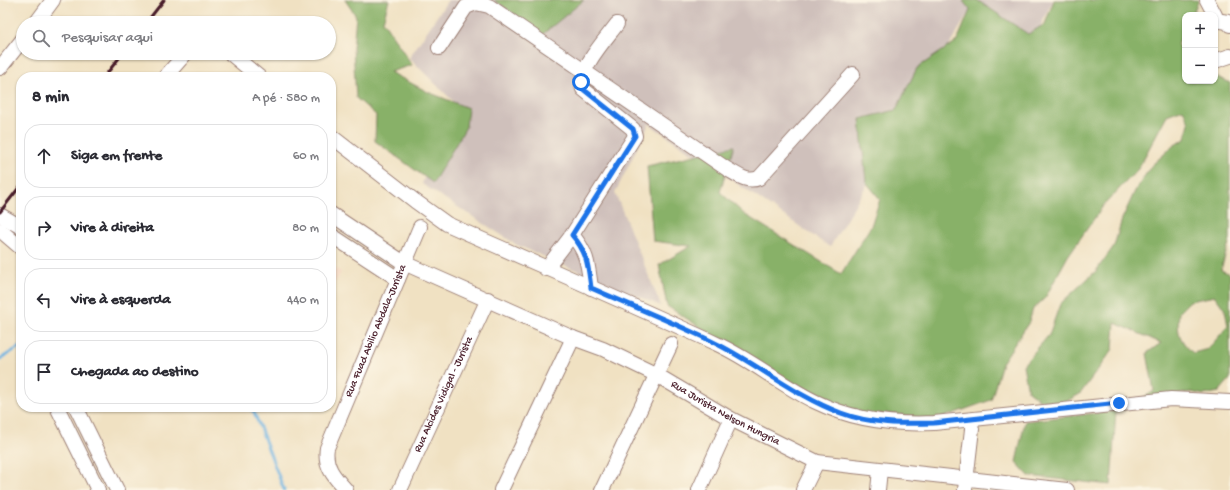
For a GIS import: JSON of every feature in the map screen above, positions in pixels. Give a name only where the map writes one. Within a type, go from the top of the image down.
[{"type":"street","points":[[41,16],[53,0]]},
{"type":"street","points":[[1206,0],[1214,12]]},
{"type":"street","points":[[439,48],[466,7],[476,3],[489,6],[727,169],[746,180],[752,181],[759,178],[853,74]]},
{"type":"street","points":[[546,269],[572,235],[635,136],[633,129],[583,89],[581,82],[584,70],[617,24]]},
{"type":"street","points":[[0,68],[16,48]]},
{"type":"street","points":[[169,72],[180,60]]},
{"type":"street","points":[[238,60],[253,72]]},
{"type":"street","points":[[336,140],[414,201],[447,224],[719,345],[815,402],[842,414],[869,420],[907,424],[934,423],[1171,399],[1230,402]]},
{"type":"street","points":[[0,215],[16,224]]},
{"type":"street","name":"Rua Jurista Nelson Hungria","points":[[336,217],[404,263],[488,299],[572,338],[603,349],[655,374],[731,419],[817,462],[880,470],[966,484],[1067,490]]},
{"type":"street","name":"Rua Fuad Abilio Abdala-Jurista","points":[[346,490],[328,467],[325,458],[327,448],[420,227]]},
{"type":"street","points":[[0,230],[16,244]]},
{"type":"street","points":[[572,235],[584,250],[588,262],[591,288]]},
{"type":"street","points":[[336,238],[398,279]]},
{"type":"street","name":"Rua Alcides Vidigal - Jurista","points":[[400,490],[488,299]]},
{"type":"street","points":[[501,490],[572,338]]},
{"type":"street","points":[[602,490],[655,374],[671,344]]},
{"type":"street","points":[[59,412],[98,490]]},
{"type":"street","points":[[78,412],[117,490]]},
{"type":"street","points":[[699,490],[731,419]]},
{"type":"street","points":[[966,484],[972,429]]},
{"type":"street","points":[[803,490],[817,462]]},
{"type":"street","points":[[878,490],[880,470]]},
{"type":"shaded area","points":[[448,0],[1053,0],[1031,46],[972,7],[830,247],[649,124],[615,193],[661,306],[517,245],[422,184],[453,101],[409,58]]},
{"type":"shaded area","points":[[336,269],[341,272],[336,282]]},
{"type":"green space","points":[[345,0],[389,0],[383,21],[412,65],[390,72],[428,92],[468,108],[466,127],[433,183],[375,141],[376,115],[356,98],[353,48],[356,16]]},
{"type":"green space","points":[[494,0],[584,0],[543,34]]},
{"type":"green space","points":[[977,0],[1028,34],[1045,24],[1054,0],[1199,0],[1193,12],[1182,12],[1182,36],[1178,44],[1182,50],[1182,84],[1218,84],[1218,77],[1230,83],[1230,239],[1221,270],[1230,274],[1230,379],[1219,392],[1204,395],[1191,392],[1135,403],[1154,391],[1147,353],[1161,343],[1115,323],[1113,349],[1080,394],[1061,404],[1040,400],[1028,391],[1023,365],[1049,335],[1060,304],[1096,271],[1114,246],[1122,219],[1135,191],[1151,166],[1173,146],[1185,139],[1189,123],[1183,109],[1167,115],[1138,169],[1103,206],[1068,256],[1045,298],[1033,309],[1029,322],[1002,363],[991,400],[941,418],[872,421],[831,411],[667,306],[659,265],[691,246],[653,241],[647,166],[734,146],[720,192],[744,214],[841,274],[871,226],[880,199],[866,182],[860,119],[896,110],[917,68],[957,41],[970,10],[963,1]],"holes":[[[1215,296],[1225,310],[1228,326],[1208,349],[1193,353],[1181,339],[1178,325],[1179,312],[1190,301]]]},
{"type":"green space","points":[[1116,411],[1111,485],[1029,476],[1016,462],[1025,421]]},
{"type":"waterway","points":[[0,359],[16,349]]},
{"type":"waterway","points":[[254,412],[284,490]]},
{"type":"railway","points":[[151,16],[164,0]]},
{"type":"railway","points":[[108,72],[117,60]]},
{"type":"railway","points":[[0,212],[16,191]]},
{"type":"route","points":[[581,82],[583,89],[633,129],[635,136],[572,235],[584,250],[588,262],[591,288],[719,345],[815,402],[842,414],[869,420],[907,424],[934,423],[1119,403]]}]
